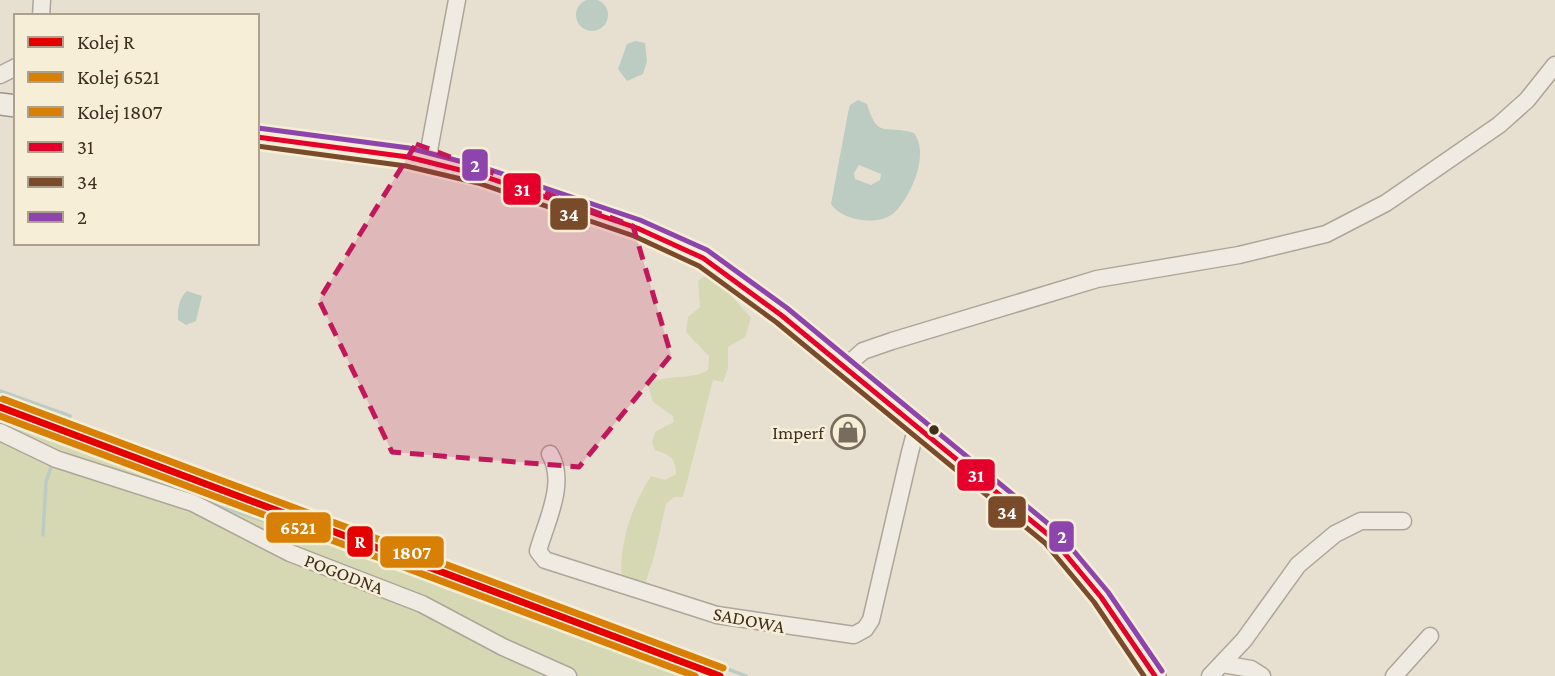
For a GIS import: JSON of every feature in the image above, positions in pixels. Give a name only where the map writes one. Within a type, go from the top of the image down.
[{"type":"main road","points":[[259,137],[427,161],[480,175],[593,212],[693,254],[750,290],[1064,550],[1101,597],[1155,676]]},
{"type":"street","points":[[427,161],[457,0]]},
{"type":"street","points":[[844,368],[863,351],[1097,279],[1239,254],[1326,234],[1386,203],[1499,125],[1527,100],[1555,65]]},
{"type":"street","name":"POGODNA","points":[[0,432],[56,459],[193,503],[290,553],[422,604],[503,647],[568,676]]},
{"type":"street","name":"SADOWA","points":[[550,454],[556,464],[557,484],[538,551],[545,560],[717,615],[835,635],[854,635],[865,629],[871,620],[914,437],[923,432]]},
{"type":"street","points":[[1210,676],[1244,640],[1298,565],[1335,534],[1361,521],[1403,522]]},
{"type":"street","points":[[1394,676],[1430,636]]},
{"type":"street","points":[[1222,664],[1251,669],[1262,676]]},
{"type":"highlighted area","points":[[416,144],[633,226],[671,355],[579,467],[392,452],[319,300]]},
{"type":"green space","points":[[705,276],[727,291],[751,318],[745,337],[728,347],[728,368],[723,382],[713,380],[683,497],[674,497],[666,504],[645,583],[634,595],[625,593],[621,563],[623,548],[643,489],[651,476],[665,480],[676,474],[673,460],[655,450],[652,442],[656,431],[674,422],[673,416],[653,402],[648,385],[661,379],[694,375],[708,370],[709,356],[686,332],[688,317],[700,307],[698,281]]},
{"type":"green space","points":[[0,410],[673,660],[716,676],[0,676]]},
{"type":"shaded area","points":[[592,-1],[604,3],[608,15],[604,27],[592,31],[580,27],[576,15],[580,3]]},
{"type":"shaded area","points":[[635,41],[645,43],[647,61],[643,74],[627,81],[618,69],[627,44]]},
{"type":"shaded area","points":[[858,100],[867,104],[879,127],[914,133],[918,142],[919,163],[912,186],[901,205],[888,217],[871,221],[852,218],[836,210],[831,204],[850,105]],"holes":[[[859,165],[881,174],[880,180],[871,185],[855,179],[854,173]]]},
{"type":"shaded area","points":[[187,291],[202,296],[196,321],[186,325],[178,320],[178,312],[180,301]]},
{"type":"waterway","points":[[0,391],[70,416],[68,420]]},
{"type":"waterway","points":[[43,535],[46,482],[52,464]]},
{"type":"waterway","points":[[202,472],[746,676]]},
{"type":"waterway","points":[[204,501],[276,525],[281,523],[695,676]]},
{"type":"rail line","name":"1807","points":[[3,399],[723,668]]},
{"type":"rail line","name":"R","points":[[0,407],[720,676]]},
{"type":"rail line","name":"6521","points":[[0,416],[695,676]]},
{"type":"transit line","name":"2","points":[[259,128],[409,148],[482,167],[640,220],[707,250],[787,308],[1057,531],[1108,592],[1162,671]]},
{"type":"transit line","name":"31","points":[[259,137],[408,157],[480,175],[637,228],[703,258],[781,315],[1051,537],[1101,597],[1155,676]]},
{"type":"transit line","name":"34","points":[[259,146],[406,166],[478,183],[634,236],[699,266],[776,322],[1045,543],[1094,602],[1144,676]]},
{"type":"place","name":"Imperf","points":[[848,432]]}]
